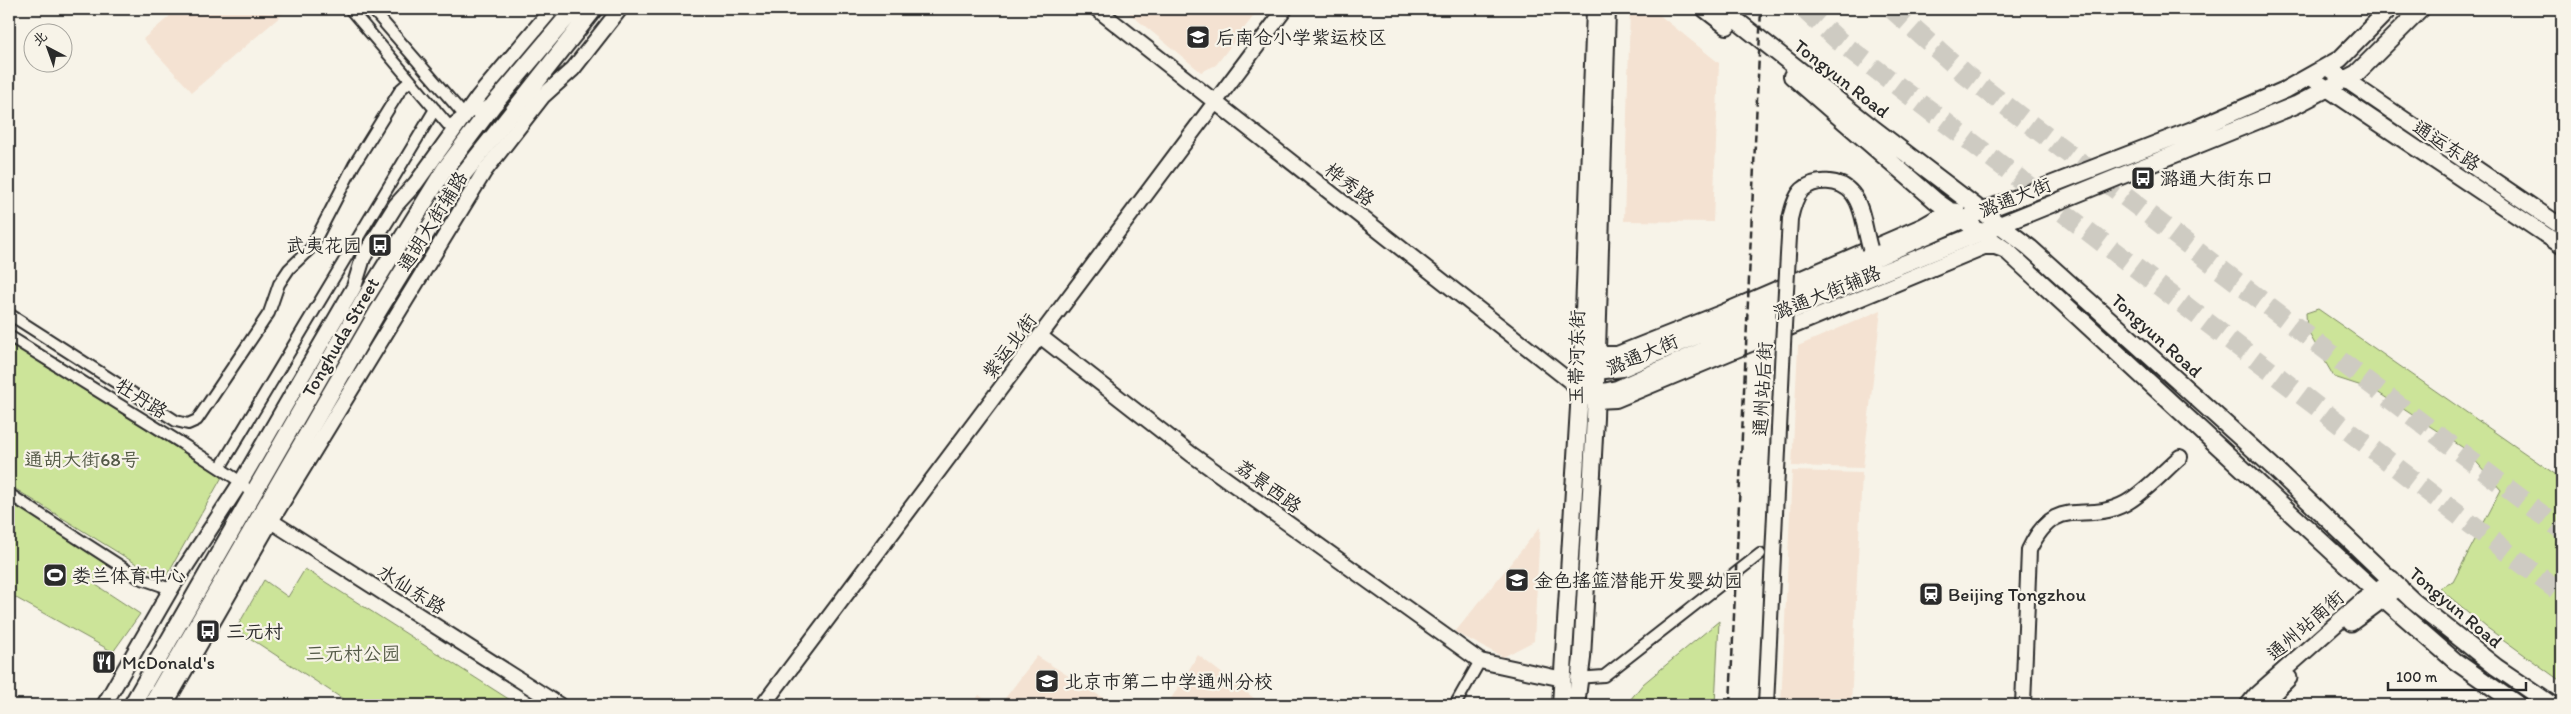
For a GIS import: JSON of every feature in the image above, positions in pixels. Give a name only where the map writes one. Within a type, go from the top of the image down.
[{"type":"main road","name":"Tonghuda Street","points":[[132,705],[363,302],[457,153],[494,104],[574,9]]},
{"type":"main road","name":"Tonghuda Street","points":[[151,705],[267,515],[377,313],[458,181],[594,9]]},
{"type":"main road","name":"玉带河东街","points":[[1562,705],[1582,648],[1589,395],[1595,9]]},
{"type":"main road","name":"玉带河东街","points":[[1589,395],[1596,371],[1595,344],[1607,9]]},
{"type":"main road","name":"Tongyun Road","points":[[1705,9],[1792,77],[1929,195],[2007,251],[2379,595],[2454,661],[2518,705]]},
{"type":"main road","name":"Tongyun Road","points":[[1722,9],[1874,129],[2030,248],[2092,302],[2396,583],[2413,601],[2496,667],[2552,705]]},
{"type":"main road","name":"潞通大街","points":[[1596,371],[1623,368],[1957,215],[1983,211],[2200,127],[2285,90],[2340,59],[2389,9]]},
{"type":"main road","name":"潞通大街","points":[[1589,395],[1617,389],[1842,288],[2296,105],[2357,73],[2421,9]]},
{"type":"main road","name":"通运东路","points":[[2327,67],[2562,227]]},
{"type":"main road","name":"通运东路","points":[[2310,77],[2562,246]]},
{"type":"main road","name":"通州站南街","points":[[2248,705],[2257,694],[2396,583]]},
{"type":"main road","name":"通州站南街","points":[[2262,705],[2361,614],[2379,595]]},
{"type":"main road","name":"玉带河东街","points":[[1570,678],[1576,705]]},
{"type":"street","points":[[350,9],[350,12],[435,109],[450,130],[457,153]]},
{"type":"street","points":[[372,9],[464,115],[494,104]]},
{"type":"street","name":"通胡大街辅路","points":[[104,705],[171,589],[241,482],[354,286],[363,258],[396,205],[416,183],[450,130],[552,9]]},
{"type":"street","name":"通胡大街辅路","points":[[165,705],[267,515],[484,172],[543,96],[573,70],[620,9]]},
{"type":"street","name":"桦秀路","points":[[1097,9],[1214,103],[1589,395]]},
{"type":"street","name":"紫运北街","points":[[763,705],[1285,9]]},
{"type":"street","points":[[9,314],[176,421],[188,424],[197,420],[269,313],[279,284],[289,269],[311,248],[354,166],[401,89],[410,81]]},
{"type":"street","points":[[220,468],[435,109]]},
{"type":"street","name":"通州站后街","points":[[1766,705],[1790,219],[1794,204],[1802,190],[1815,183],[1828,181],[1842,185],[1852,192],[1858,204],[1870,248]]},
{"type":"street","name":"潞通大街辅路","points":[[1595,344],[1604,354],[1617,354],[1723,312],[1922,226],[1957,215]]},
{"type":"street","name":"潞通大街辅路","points":[[1589,395],[1616,400],[1984,247],[1995,247],[2007,251]]},
{"type":"street","name":"牡丹路","points":[[9,336],[220,468],[241,482],[253,496]]},
{"type":"street","name":"荔景西路","points":[[1040,336],[1191,454],[1480,661],[1570,678]]},
{"type":"street","points":[[2023,705],[2029,550],[2038,530],[2054,517],[2078,512],[2107,511],[2128,502],[2180,457]]},
{"type":"street","points":[[9,494],[139,578],[171,589]]},
{"type":"street","name":"水仙东路","points":[[253,496],[267,515],[559,705]]},
{"type":"street","points":[[1570,678],[1604,676],[1760,554]]},
{"type":"street","points":[[1455,705],[1480,661]]},
{"type":"shaded area","points":[[178,9],[289,9],[192,92],[143,39]]},
{"type":"shaded area","name":"后南仓小学紫运校区","points":[[1124,9],[1259,9],[1216,65],[1201,72]]},
{"type":"shaded area","points":[[1630,9],[1652,9],[1719,63],[1713,222],[1624,221]]},
{"type":"shaded area","points":[[1881,310],[1863,468],[1792,466],[1798,346]]},
{"type":"shaded area","points":[[1792,471],[1862,473],[1851,705],[1781,705]]},
{"type":"shaded area","name":"金色摇篮潜能开发婴幼园","points":[[1540,527],[1534,641],[1503,657],[1455,632]]},
{"type":"shaded area","name":"北京市第二中学通州分校","points":[[1198,655],[1263,705],[1167,705]]},
{"type":"shaded area","name":"北京市第二中学通州分校","points":[[1037,656],[1114,705],[1000,705]]},
{"type":"shaded area","points":[[979,695],[993,705],[972,705]]},
{"type":"green space","points":[[2318,309],[2562,479],[2562,682],[2486,627],[2439,588],[2453,582],[2501,490],[2465,449],[2374,390],[2334,377],[2307,330],[2306,313]]},
{"type":"green space","name":"通胡大街68号","points":[[9,341],[222,477],[167,575],[143,568],[9,485]]},
{"type":"green space","name":"娄兰体育中心","points":[[9,500],[42,520],[107,565],[96,585],[140,614],[113,652],[9,594]]},
{"type":"green space","name":"三元村公园","points":[[305,569],[518,705],[352,705],[236,629],[264,580],[288,597]]},
{"type":"green space","points":[[1719,621],[1715,705],[1626,705],[1643,684]]},
{"type":"tunnel","points":[[1804,9],[1839,41],[2562,594]]},
{"type":"tunnel","points":[[1892,9],[1967,76],[2562,530]]},
{"type":"railway","points":[[1730,705],[1761,9]]},
{"type":"place","name":"后南仓小学紫运校区","points":[[1198,37]]},
{"type":"place","name":"潞通大街东口","points":[[2143,178]]},
{"type":"place","name":"武夷花园","points":[[380,245]]},
{"type":"place","name":"娄兰体育中心","points":[[55,575]]},
{"type":"place","name":"金色摇篮潜能开发婴幼园","points":[[1517,580]]},
{"type":"place","name":"Beijing Tongzhou","points":[[1931,594]]},
{"type":"place","name":"三元村","points":[[208,631]]},
{"type":"place","name":"McDonald's","points":[[104,662]]},
{"type":"place","name":"北京市第二中学通州分校","points":[[1047,681]]}]
